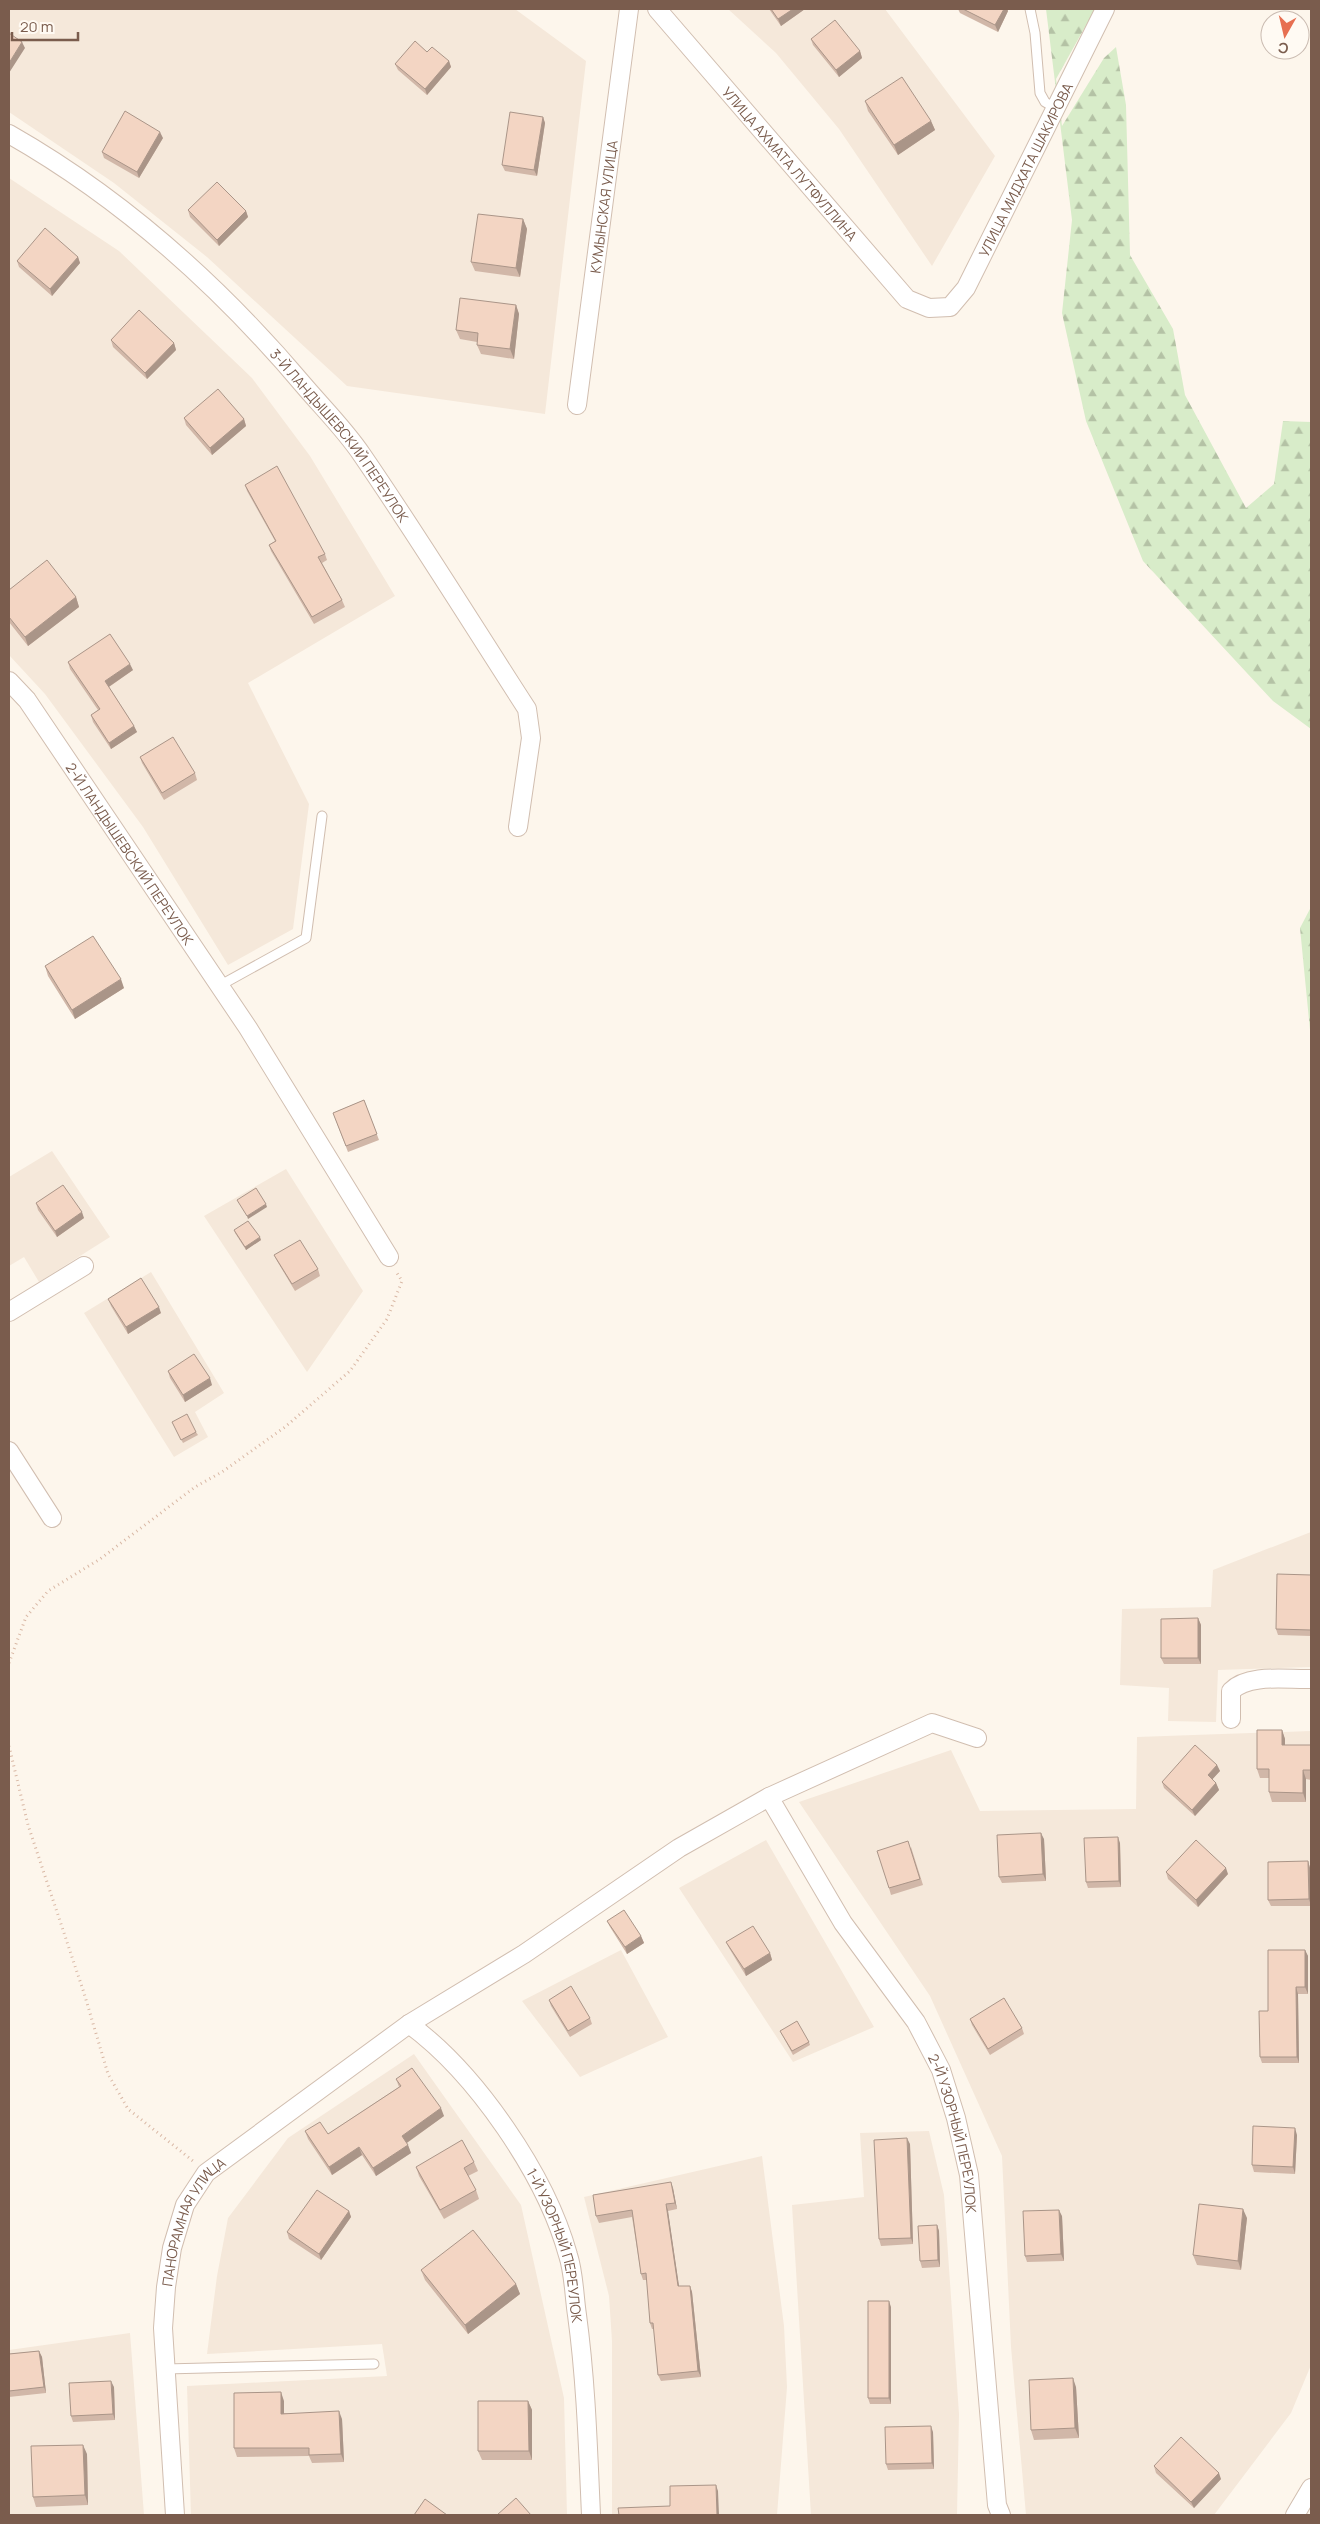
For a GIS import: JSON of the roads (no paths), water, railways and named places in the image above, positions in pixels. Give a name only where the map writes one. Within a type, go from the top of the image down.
[{"type":"street","name":"КУМЫНСКАЯ УЛИЦА","points":[[578,405],[629,9]]},
{"type":"street","name":"УЛИЦА АХМАТА ЛУТФУЛЛИНА","points":[[657,9],[907,299],[929,308]]},
{"type":"street","name":"УЛИЦА МИДХАТА ШАКИРОВА","points":[[929,308],[950,307],[966,288],[1105,9]]},
{"type":"street","name":"3-Й ЛАНДЫШЕВСКИЙ ПЕРЕУЛОК","points":[[9,134],[33,148],[127,212],[197,270],[268,343],[361,453],[527,709],[531,738],[518,827]]},
{"type":"street","name":"2-Й ЛАНДЫШЕВСКИЙ ПЕРЕУЛОК","points":[[9,681],[27,700],[248,1028],[389,1258]]},
{"type":"street","points":[[9,1312],[84,1266]]},
{"type":"street","points":[[9,1451],[52,1518]]},
{"type":"street","points":[[1231,1719],[1231,1691],[1238,1684],[1264,1680],[1311,1679]]},
{"type":"street","name":"ПАНОРАМНАЯ УЛИЦА","points":[[175,2515],[163,2328],[172,2248],[185,2205],[206,2173],[409,2024],[524,1954],[679,1848],[769,1797],[932,1723],[977,1738]]},
{"type":"street","name":"2-Й УЗОРНЫЙ ПЕРЕУЛОК","points":[[769,1797],[844,1923],[916,2022],[941,2070],[956,2118],[969,2175],[997,2505],[1002,2515]]},
{"type":"street","name":"1-Й УЗОРНЫЙ ПЕРЕУЛОК","points":[[409,2024],[432,2040],[498,2115],[542,2190],[569,2255],[585,2376],[591,2515]]},
{"type":"street","points":[[1295,2515],[1311,2488]]},
{"type":"lane","points":[[1030,9],[1035,33],[1040,93],[1045,102],[1055,108]]},
{"type":"lane","points":[[220,986],[306,938],[322,816]]},
{"type":"lane","points":[[165,2369],[374,2364]]}]
